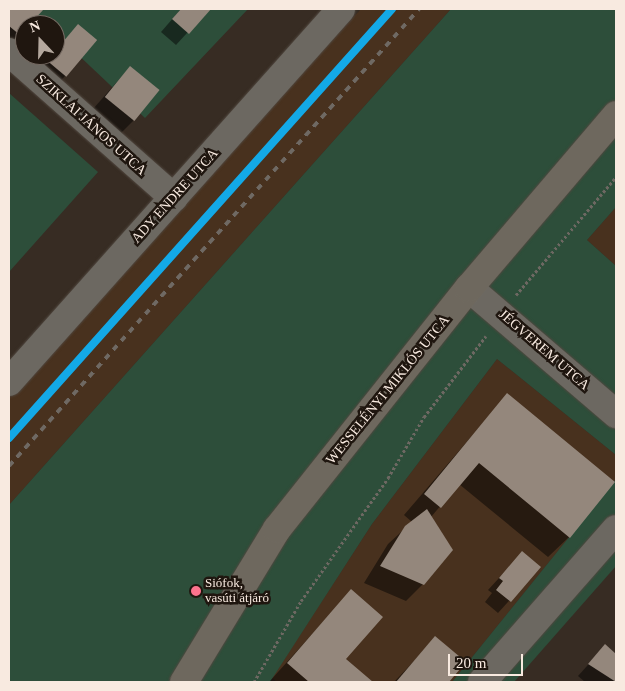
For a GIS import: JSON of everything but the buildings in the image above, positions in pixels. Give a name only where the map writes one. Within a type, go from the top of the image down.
[{"type":"main road","name":"WESSELÉNYI MIKLÓS UTCA","points":[[184,682],[277,529],[469,288],[616,115]]},
{"type":"street","name":"ADY ENDRE UTCA","points":[[9,382],[342,9]]},
{"type":"street","name":"SZIKLAI JÁNOS UTCA","points":[[9,52],[174,198]]},
{"type":"street","name":"JÉGVEREM UTCA","points":[[469,288],[504,313],[616,414]]},
{"type":"street","points":[[482,682],[616,529]]},
{"type":"path","points":[[254,682],[301,601],[388,478],[424,417],[504,313],[616,177]]},
{"type":"shaded area","points":[[361,9],[451,9],[9,505],[9,390]]},
{"type":"shaded area","points":[[616,207],[616,266],[587,240]]},
{"type":"shaded area","points":[[497,359],[616,455],[616,479],[452,682],[277,682],[272,678],[372,524]]},
{"type":"green space","points":[[29,9],[248,9],[145,118],[65,42],[65,15],[35,15]]},
{"type":"green space","points":[[451,9],[616,9],[616,207],[587,240],[616,266],[616,455],[497,359],[372,524],[270,682],[9,682],[9,505]]},
{"type":"green space","points":[[9,93],[98,172],[9,272]]},
{"type":"green space","points":[[616,479],[616,566],[514,682],[452,682]]},
{"type":"railway","points":[[9,466],[419,9]]},
{"type":"transit line","points":[[9,438],[392,9]]},
{"type":"place","name":"Siófok, vasúti átjáró","points":[[196,591]]}]
